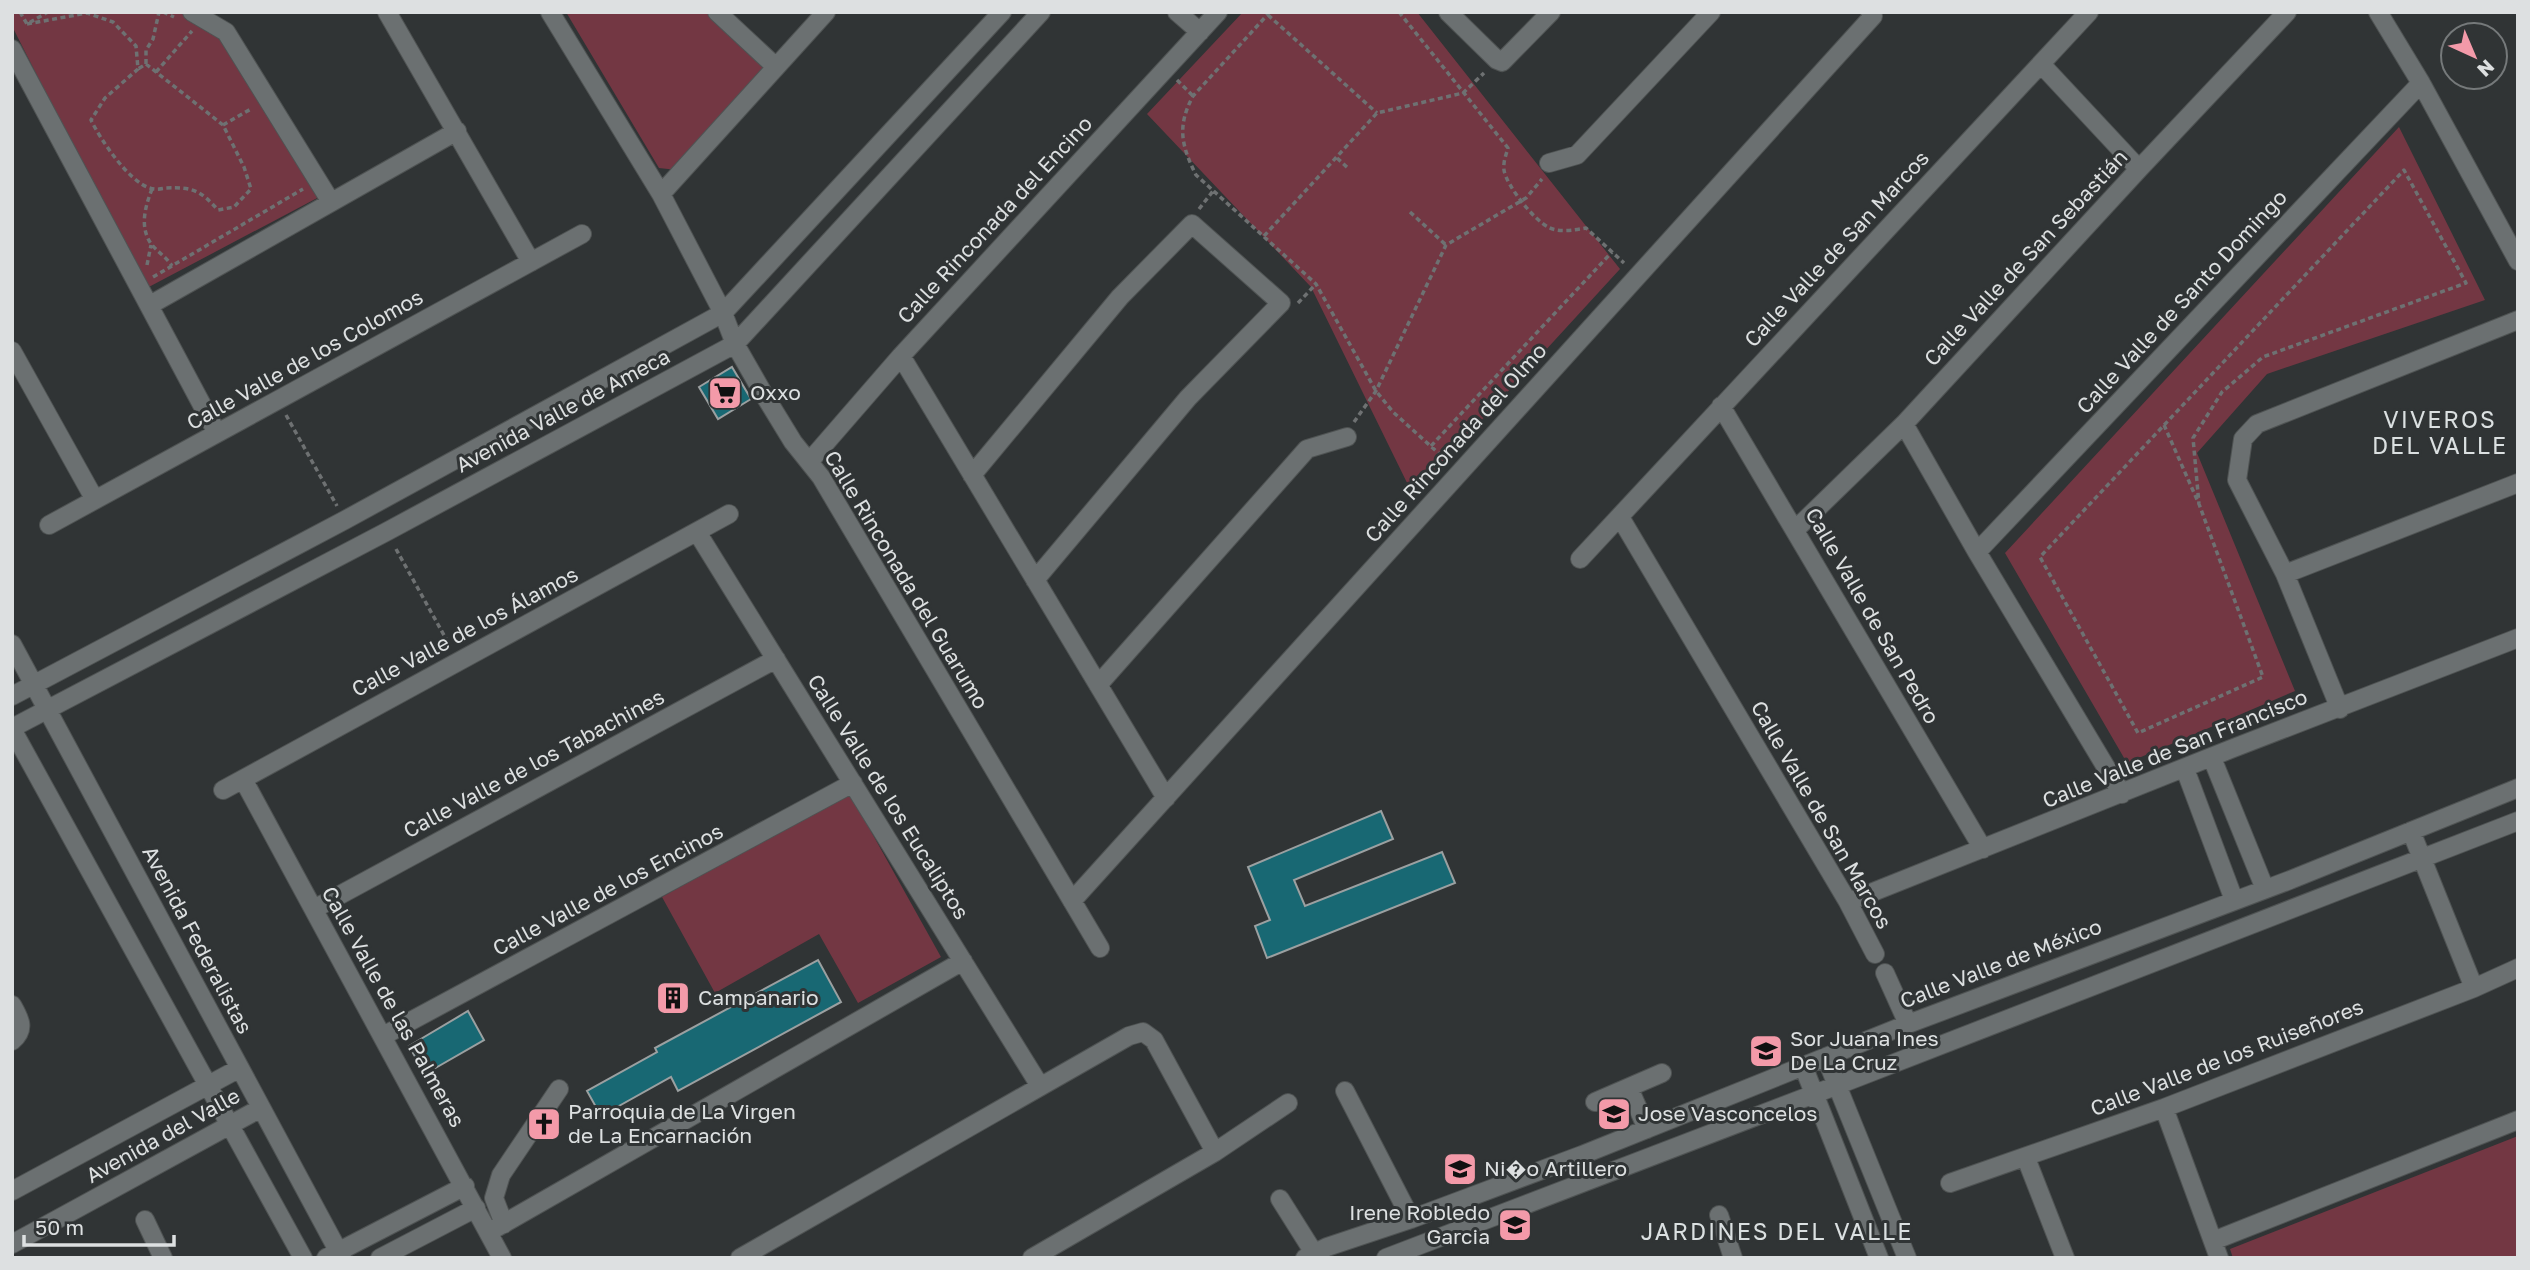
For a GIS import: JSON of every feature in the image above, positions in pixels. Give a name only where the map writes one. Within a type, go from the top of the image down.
[{"type":"street","points":[[387,12],[531,262]]},
{"type":"street","name":"Calle Rinconada del Guarumo","points":[[550,12],[661,194],[723,313],[735,344],[787,432],[821,477],[1100,948]]},
{"type":"street","points":[[717,12],[776,67]]},
{"type":"street","points":[[661,194],[827,12]]},
{"type":"street","name":"Avenida Valle de Ameca","points":[[12,696],[345,520],[723,313],[1002,12]]},
{"type":"street","name":"Avenida Valle de Ameca","points":[[12,729],[735,344],[1041,12]]},
{"type":"street","points":[[1177,12],[1200,32]]},
{"type":"street","name":"Calle Rinconada del Encino","points":[[809,462],[901,356],[1218,12]]},
{"type":"street","points":[[1448,12],[1502,62],[1551,12]]},
{"type":"street","points":[[1549,163],[1577,155],[1711,12]]},
{"type":"street","name":"Calle Valle de San Marcos","points":[[1580,559],[2089,12]]},
{"type":"street","name":"Calle Valle de San Sebastián","points":[[1796,530],[1904,424],[2138,169],[2287,12]]},
{"type":"street","points":[[2378,12],[2421,83],[2518,261]]},
{"type":"street","name":"Calle Rinconada del Olmo","points":[[1072,901],[1872,14]]},
{"type":"street","points":[[197,19],[226,32],[331,202]]},
{"type":"street","points":[[12,49],[217,433]]},
{"type":"street","points":[[2041,64],[2138,169]]},
{"type":"street","name":"Calle Valle de Santo Domingo","points":[[1977,552],[2421,83]]},
{"type":"street","points":[[150,305],[457,131]]},
{"type":"street","points":[[972,475],[1120,297],[1192,224],[1281,303],[1188,398],[1035,580]]},
{"type":"street","name":"Calle Valle de los Colomos","points":[[49,525],[582,234]]},
{"type":"street","points":[[2340,709],[2285,574],[2236,480],[2243,439],[2257,424],[2518,320]]},
{"type":"street","points":[[12,351],[94,499]]},
{"type":"street","points":[[901,356],[1166,798]]},
{"type":"street","name":"Calle Valle de San Pedro","points":[[1721,406],[1983,849]]},
{"type":"street","points":[[1904,424],[2122,794]]},
{"type":"street","points":[[1098,685],[1307,449],[1347,436]]},
{"type":"street","points":[[2285,574],[2518,483]]},
{"type":"street","name":"Calle Valle de los Álamos","points":[[223,790],[729,514]]},
{"type":"street","name":"Calle Valle de San Marcos","points":[[1620,517],[1848,902],[1875,954]]},
{"type":"street","name":"Calle Valle de los Eucaliptos","points":[[697,532],[1040,1086]]},
{"type":"street","name":"Calle Valle de San Francisco","points":[[1848,902],[2518,638]]},
{"type":"street","name":"Avenida Federalistas","points":[[12,644],[240,1068],[336,1256]]},
{"type":"street","name":"Calle Valle de los Tabachines","points":[[314,909],[776,659]]},
{"type":"street","points":[[12,729],[303,1258]]},
{"type":"street","points":[[2212,758],[2265,889]]},
{"type":"street","points":[[2185,769],[2234,900]]},
{"type":"street","name":"Calle Valle de las Palmeras","points":[[243,779],[476,1208],[496,1228],[502,1258]]},
{"type":"street","name":"Calle Valle de los Encinos","points":[[383,1036],[853,783]]},
{"type":"street","name":"Calle Valle de México","points":[[1310,1256],[1647,1129],[1908,1024],[2290,880],[2518,788]]},
{"type":"street","points":[[1385,1258],[2518,821]]},
{"type":"street","points":[[2411,831],[2473,988]]},
{"type":"street","points":[[2290,880],[2300,906]]},
{"type":"street","points":[[559,1089],[501,1175],[494,1198],[496,1228],[963,961]]},
{"type":"street","name":"Calle Valle de los Ruiseñores","points":[[1950,1183],[2164,1108],[2518,968]]},
{"type":"street","points":[[1885,973],[1908,1024]]},
{"type":"street","points":[[12,1005],[22,1023],[19,1035],[12,1041]]},
{"type":"street","points":[[740,1258],[1129,1036],[1143,1032],[1154,1040],[1215,1152]]},
{"type":"street","points":[[1826,1058],[1907,1258]]},
{"type":"street","name":"Avenida del Valle","points":[[12,1191],[240,1068]]},
{"type":"street","points":[[1804,1068],[1879,1258]]},
{"type":"street","points":[[1595,1102],[1662,1073]]},
{"type":"street","points":[[1629,1088],[1647,1129]]},
{"type":"street","points":[[1345,1091],[1411,1219]]},
{"type":"street","points":[[1032,1258],[1215,1152],[1288,1103]]},
{"type":"street","name":"Avenida del Valle","points":[[12,1244],[261,1108]]},
{"type":"street","points":[[2164,1108],[2216,1249],[2518,1120]]},
{"type":"street","points":[[2026,1158],[2065,1258]]},
{"type":"street","points":[[336,1256],[465,1186]]},
{"type":"street","points":[[1280,1199],[1310,1256]]},
{"type":"street","points":[[380,1258],[476,1208]]},
{"type":"street","points":[[1719,1215],[1733,1258]]},
{"type":"street","points":[[145,1220],[163,1258]]},
{"type":"path","points":[[20,12],[27,24]]},
{"type":"path","points":[[27,24],[48,12]]},
{"type":"path","points":[[145,64],[146,50],[153,38],[161,12],[197,19],[156,72]]},
{"type":"path","points":[[1399,12],[1508,148],[1504,171],[1521,200],[1537,219],[1550,229],[1587,228],[1638,276]]},
{"type":"path","points":[[27,24],[87,13],[113,22],[136,46],[138,69]]},
{"type":"path","points":[[1377,113],[1269,13],[1193,96],[1185,111],[1181,134],[1186,156],[1196,175],[1316,285],[1376,391],[1393,412],[1460,473]]},
{"type":"path","points":[[1264,236],[1377,113],[1463,93],[1497,60]]},
{"type":"path","points":[[145,64],[223,125],[244,167],[251,189],[234,206],[218,210],[206,197],[188,187],[152,189],[142,184],[117,160],[97,134],[91,120],[105,98],[145,64]]},
{"type":"path","points":[[223,125],[256,106]]},
{"type":"path","points":[[1337,158],[1349,169]]},
{"type":"path","points":[[1347,436],[1359,413],[1376,391],[1446,245],[1521,200],[1542,181],[1549,163]]},
{"type":"path","points":[[138,286],[303,190],[296,178]]},
{"type":"path","points":[[152,189],[145,206],[144,225],[151,244],[166,256],[172,266]]},
{"type":"path","points":[[1410,212],[1446,245]]},
{"type":"path","points":[[1431,446],[1612,252]]},
{"type":"path","points":[[278,400],[345,520]]},
{"type":"path","points":[[2164,425],[2199,504]]},
{"type":"path","points":[[386,532],[457,660]]},
{"type":"shaded area","points":[[12,12],[183,12],[223,35],[321,196],[145,289],[12,26]]},
{"type":"shaded area","points":[[566,12],[712,12],[769,69],[677,170],[659,168]]},
{"type":"shaded area","points":[[1243,12],[1417,12],[1620,269],[1413,495],[1311,287],[1147,114]]},
{"type":"shaded area","points":[[2399,127],[2485,300],[2267,374],[2197,453],[2295,691],[2127,763],[2005,553]]},
{"type":"shaded area","points":[[849,792],[941,957],[858,1003],[819,934],[715,993],[662,897]]},
{"type":"shaded area","points":[[2518,1136],[2518,1258],[2233,1258],[2230,1249]]},
{"type":"building","name":"Oxxo","points":[[732,367],[751,399],[718,419],[699,387]]},
{"type":"building","points":[[1381,811],[1393,839],[1294,880],[1305,906],[1442,852],[1455,883],[1267,958],[1255,926],[1270,920],[1248,867]]},
{"type":"building","points":[[818,960],[841,1002],[678,1091],[671,1077],[601,1116],[587,1091],[657,1052],[655,1048]]},
{"type":"building","points":[[468,1011],[484,1040],[425,1074],[409,1046]]},
{"type":"place","name":"Oxxo","points":[[725,393]]},
{"type":"place","name":"Campanario","points":[[673,998]]},
{"type":"place","name":"Sor Juana Ines De La Cruz","points":[[1766,1051]]},
{"type":"place","name":"Jose Vasconcelos","points":[[1614,1114]]},
{"type":"place","name":"Parroquia de La Virgen de La Encarnación","points":[[544,1124]]},
{"type":"place","name":"Ni�o Artillero","points":[[1460,1169]]},
{"type":"place","name":"Irene Robledo Garcia","points":[[1515,1225]]},
{"type":"district","name":"VIVEROS DEL VALLE","points":[[2440,433]]},
{"type":"district","name":"JARDINES DEL VALLE","points":[[1777,1232]]}]
